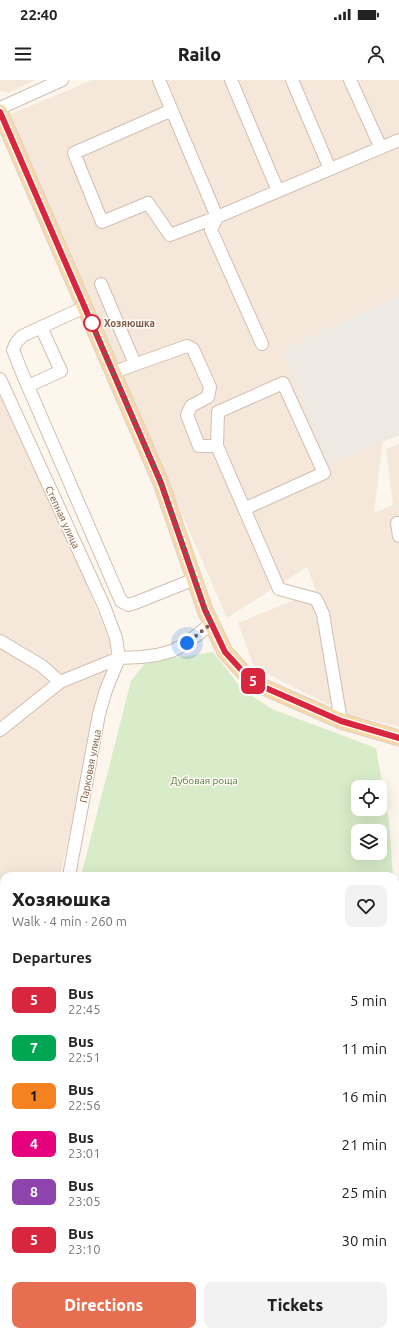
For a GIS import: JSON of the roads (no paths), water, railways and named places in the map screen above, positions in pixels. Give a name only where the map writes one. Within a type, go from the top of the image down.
[{"type":"main road","points":[[0,112],[161,483],[211,624],[225,652],[246,675],[259,685],[341,721],[399,738]]},
{"type":"street","points":[[0,108],[62,80]]},
{"type":"street","points":[[159,80],[217,217],[211,230],[262,344]]},
{"type":"street","points":[[231,80],[278,191]]},
{"type":"street","points":[[292,80],[330,169]]},
{"type":"street","points":[[350,80],[381,148]]},
{"type":"street","points":[[172,110],[74,154],[102,222],[148,203],[170,235],[217,217],[399,140]]},
{"type":"street","points":[[101,284],[135,364]]},
{"type":"street","points":[[85,307],[22,336],[16,343],[13,350],[120,601],[128,605],[135,604],[195,579]]},
{"type":"street","points":[[28,386],[61,371],[41,327]]},
{"type":"street","points":[[114,372],[187,346],[193,349],[210,387],[208,397],[191,406],[187,415],[199,446],[216,446]]},
{"type":"street","name":"Степная улица","points":[[0,379],[104,606],[116,638],[119,658]]},
{"type":"street","points":[[244,509],[324,473],[284,383],[218,412],[216,446],[279,589],[316,599],[323,614],[341,721]]},
{"type":"street","points":[[397,522],[399,536]]},
{"type":"street","points":[[0,730],[60,682],[119,658],[141,658],[172,651],[187,643],[211,624]]},
{"type":"street","points":[[0,641],[42,666],[60,682]]},
{"type":"street","name":"Парковая улица","points":[[70,872],[100,714],[106,690],[119,658]]},
{"type":"place","name":"Хозяюшка","points":[[92,323]]},
{"type":"park label","name":"Дубовая роща","points":[[204,780]]}]
